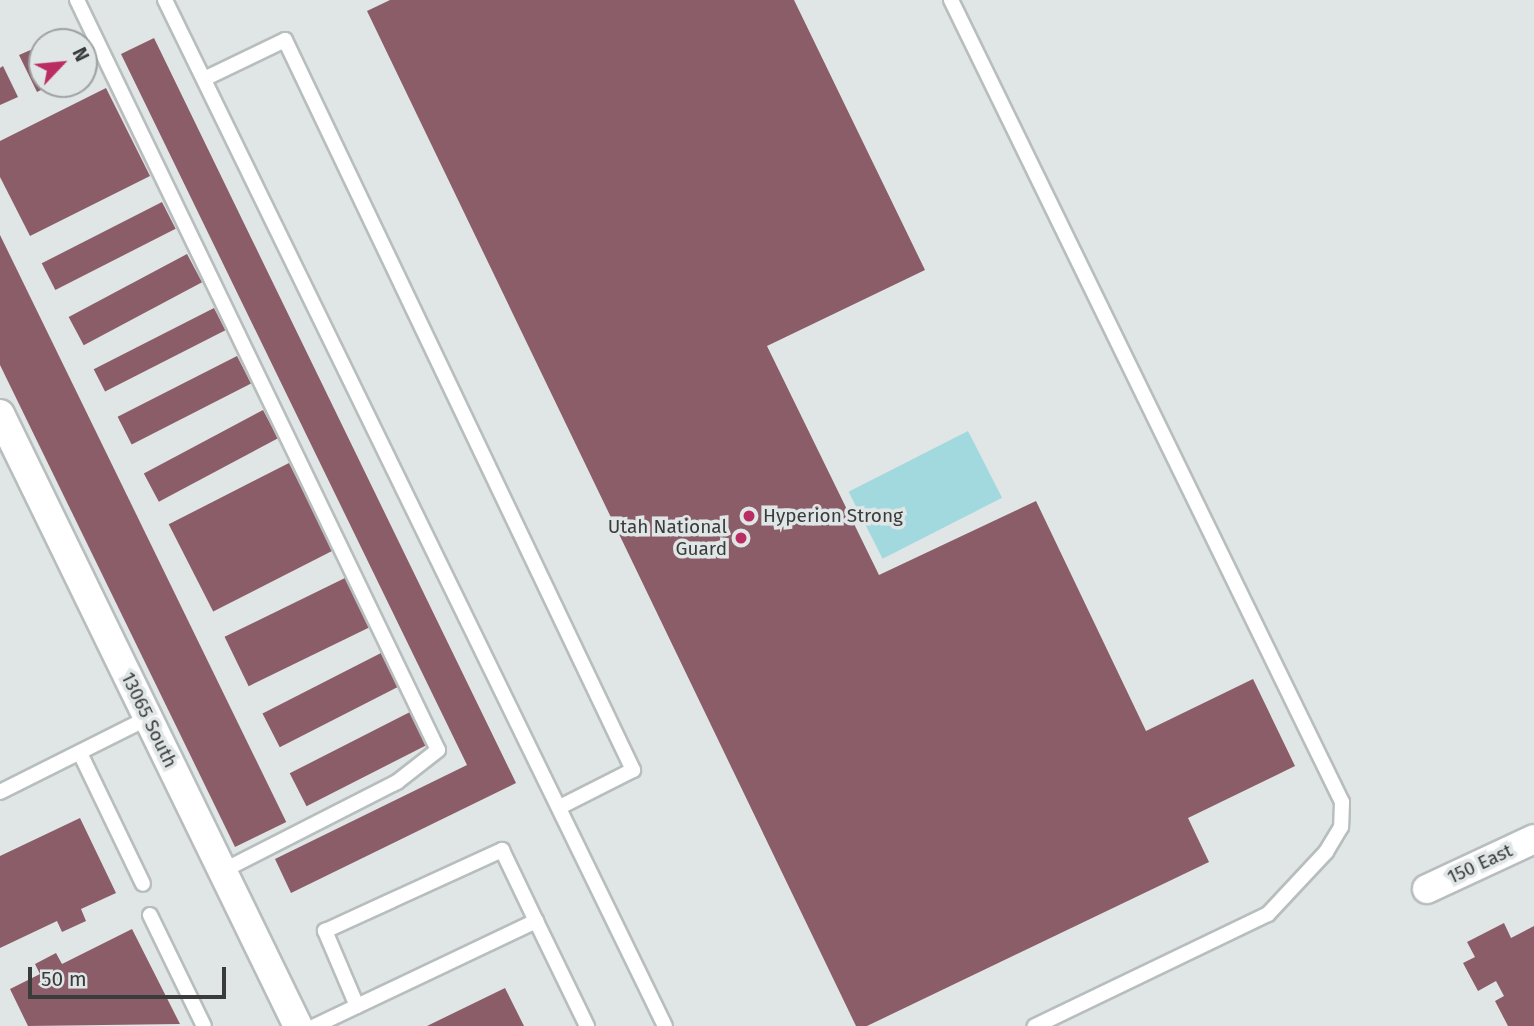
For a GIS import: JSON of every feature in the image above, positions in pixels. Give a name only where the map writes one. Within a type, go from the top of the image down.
[{"type":"street","name":"13065 South","points":[[0,414],[298,1026]]},
{"type":"street","name":"150 East","points":[[1427,889],[1534,839]]},
{"type":"lane","points":[[77,0],[438,750],[397,782],[222,871]]},
{"type":"lane","points":[[165,0],[665,1026]]},
{"type":"lane","points":[[951,0],[1342,802],[1341,827],[1326,852],[1268,914],[1035,1026]]},
{"type":"lane","points":[[204,79],[285,40],[633,770],[559,807]]},
{"type":"lane","points":[[0,792],[148,719]]},
{"type":"lane","points":[[80,752],[143,884]]},
{"type":"lane","points":[[357,1006],[325,931],[502,849],[587,1026]]},
{"type":"lane","points":[[150,915],[204,1026]]},
{"type":"lane","points":[[315,1026],[536,921]]},
{"type":"shaded area","points":[[968,431],[1002,498],[883,559],[849,492]]},
{"type":"building","name":"Utah National Guard","points":[[390,0],[794,0],[925,270],[767,346],[879,575],[1036,501],[1146,731],[1253,679],[1295,766],[1188,818],[1209,862],[867,1026],[856,1026],[367,11]]},
{"type":"building","points":[[154,38],[516,783],[291,893],[275,859],[467,765],[121,54]]},
{"type":"building","points":[[28,51],[28,74],[19,55]]},
{"type":"building","points":[[3,66],[18,97],[0,105],[0,68]]},
{"type":"building","points":[[106,88],[150,176],[30,236],[0,177],[0,141],[86,98],[98,98],[98,92]]},
{"type":"building","points":[[162,202],[176,229],[55,290],[42,263]]},
{"type":"building","points":[[0,235],[286,822],[235,847],[0,365]]},
{"type":"building","points":[[187,254],[202,282],[84,345],[69,317]]},
{"type":"building","points":[[214,308],[225,330],[105,392],[94,369]]},
{"type":"building","points":[[237,356],[251,384],[132,444],[118,417]]},
{"type":"building","points":[[263,410],[278,438],[159,502],[144,473]]},
{"type":"building","points":[[289,463],[333,550],[213,612],[169,524]]},
{"type":"building","points":[[345,578],[369,627],[249,686],[225,637]]},
{"type":"building","points":[[381,653],[398,687],[280,747],[262,713]]},
{"type":"building","points":[[410,712],[427,745],[307,806],[290,773]]},
{"type":"building","points":[[80,818],[116,893],[81,909],[86,921],[62,932],[57,921],[0,948],[0,856]]},
{"type":"building","points":[[1504,923],[1511,938],[1534,926],[1534,1026],[1508,1026],[1495,1001],[1504,996],[1496,981],[1478,991],[1463,963],[1475,957],[1467,942]]},
{"type":"building","points":[[132,929],[180,1024],[28,1026],[10,989],[40,974],[35,964],[56,953],[62,964]]},
{"type":"building","points":[[505,988],[524,1026],[427,1026]]},
{"type":"place","name":"Hyperion Strong","points":[[749,516]]},
{"type":"place","name":"Utah National Guard","points":[[741,538]]}]
